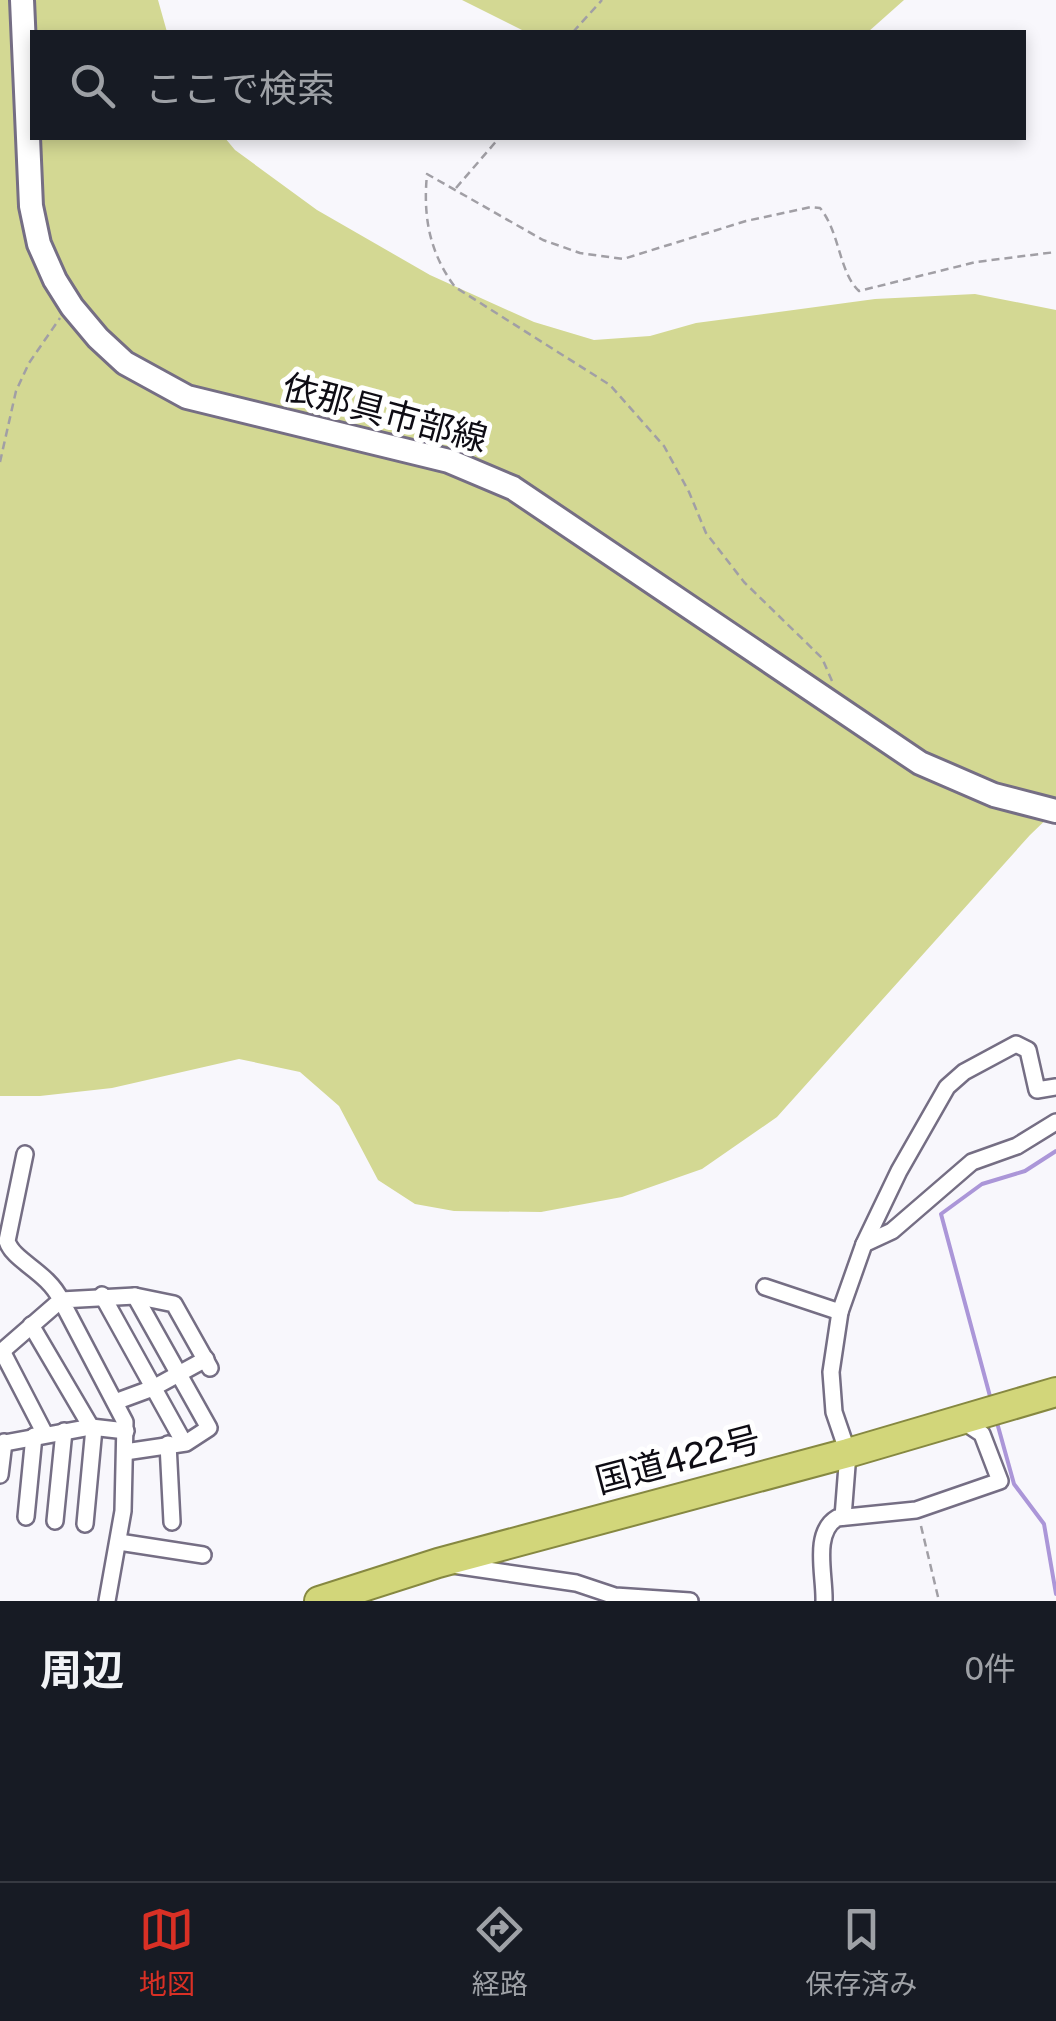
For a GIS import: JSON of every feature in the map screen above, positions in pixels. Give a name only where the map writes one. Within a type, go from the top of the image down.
[{"type":"highway","name":"国道422号","points":[[319,1601],[438,1564],[1056,1392]]},
{"type":"main road","name":"依那具市部線","points":[[22,0],[31,206],[40,244],[72,308],[126,363],[187,396],[449,461],[513,488],[920,763],[994,795],[1056,811]]},
{"type":"street","points":[[843,1517],[848,1453],[839,1433],[831,1391],[834,1343],[840,1312],[864,1244],[899,1171],[954,1079],[1016,1044],[1028,1050],[1037,1090],[1056,1087]]},
{"type":"street","points":[[864,1244],[892,1231],[972,1162],[1018,1146],[1056,1122]]},
{"type":"street","points":[[25,1154],[7,1241],[10,1251],[52,1282],[126,1422],[119,1542],[108,1601]]},
{"type":"street","points":[[765,1287],[840,1312]]},
{"type":"street","points":[[102,1295],[153,1388],[175,1443],[172,1522]]},
{"type":"street","points":[[26,1517],[40,1435],[1,1352],[61,1300],[135,1296],[174,1304],[208,1364],[115,1402]]},
{"type":"street","points":[[125,1452],[186,1443],[209,1428],[135,1296]]},
{"type":"street","points":[[30,1325],[92,1428],[85,1524]]},
{"type":"street","points":[[824,1601],[822,1537],[829,1522],[843,1517],[916,1510],[1000,1481],[982,1434],[982,1414]]},
{"type":"street","points":[[0,1475],[2,1443],[92,1428],[126,1431]]},
{"type":"street","points":[[54,1521],[64,1431]]},
{"type":"street","points":[[119,1542],[203,1555]]},
{"type":"street","points":[[438,1564],[576,1583],[615,1596],[690,1601]]},
{"type":"path","points":[[574,30],[602,0]]},
{"type":"path","points":[[455,189],[497,140]]},
{"type":"path","points":[[846,715],[822,658],[735,570],[706,532],[664,446],[610,386],[454,287],[443,271],[425,223],[427,174],[543,240],[580,253],[623,259],[746,220],[820,208],[832,222],[854,288],[859,291],[976,262],[1056,252]]},
{"type":"path","points":[[0,462],[16,390],[29,363],[60,318],[72,308]]},
{"type":"path","points":[[916,1510],[939,1601]]},
{"type":"green space","points":[[0,0],[158,0],[166,30],[30,30],[30,140],[227,140],[317,210],[430,275],[534,322],[594,340],[650,336],[696,323],[875,299],[975,294],[1056,310],[1056,810],[777,1117],[702,1169],[622,1197],[541,1212],[454,1211],[415,1204],[378,1180],[339,1106],[300,1072],[239,1059],[112,1088],[0,1096]]},
{"type":"green space","points":[[462,0],[904,0],[870,30],[522,30]]},
{"type":"waterway","points":[[991,1400],[941,1214],[982,1184],[1025,1171],[1056,1151]]},
{"type":"waterway","points":[[996,1419],[1014,1484],[1044,1524],[1056,1594]]}]
